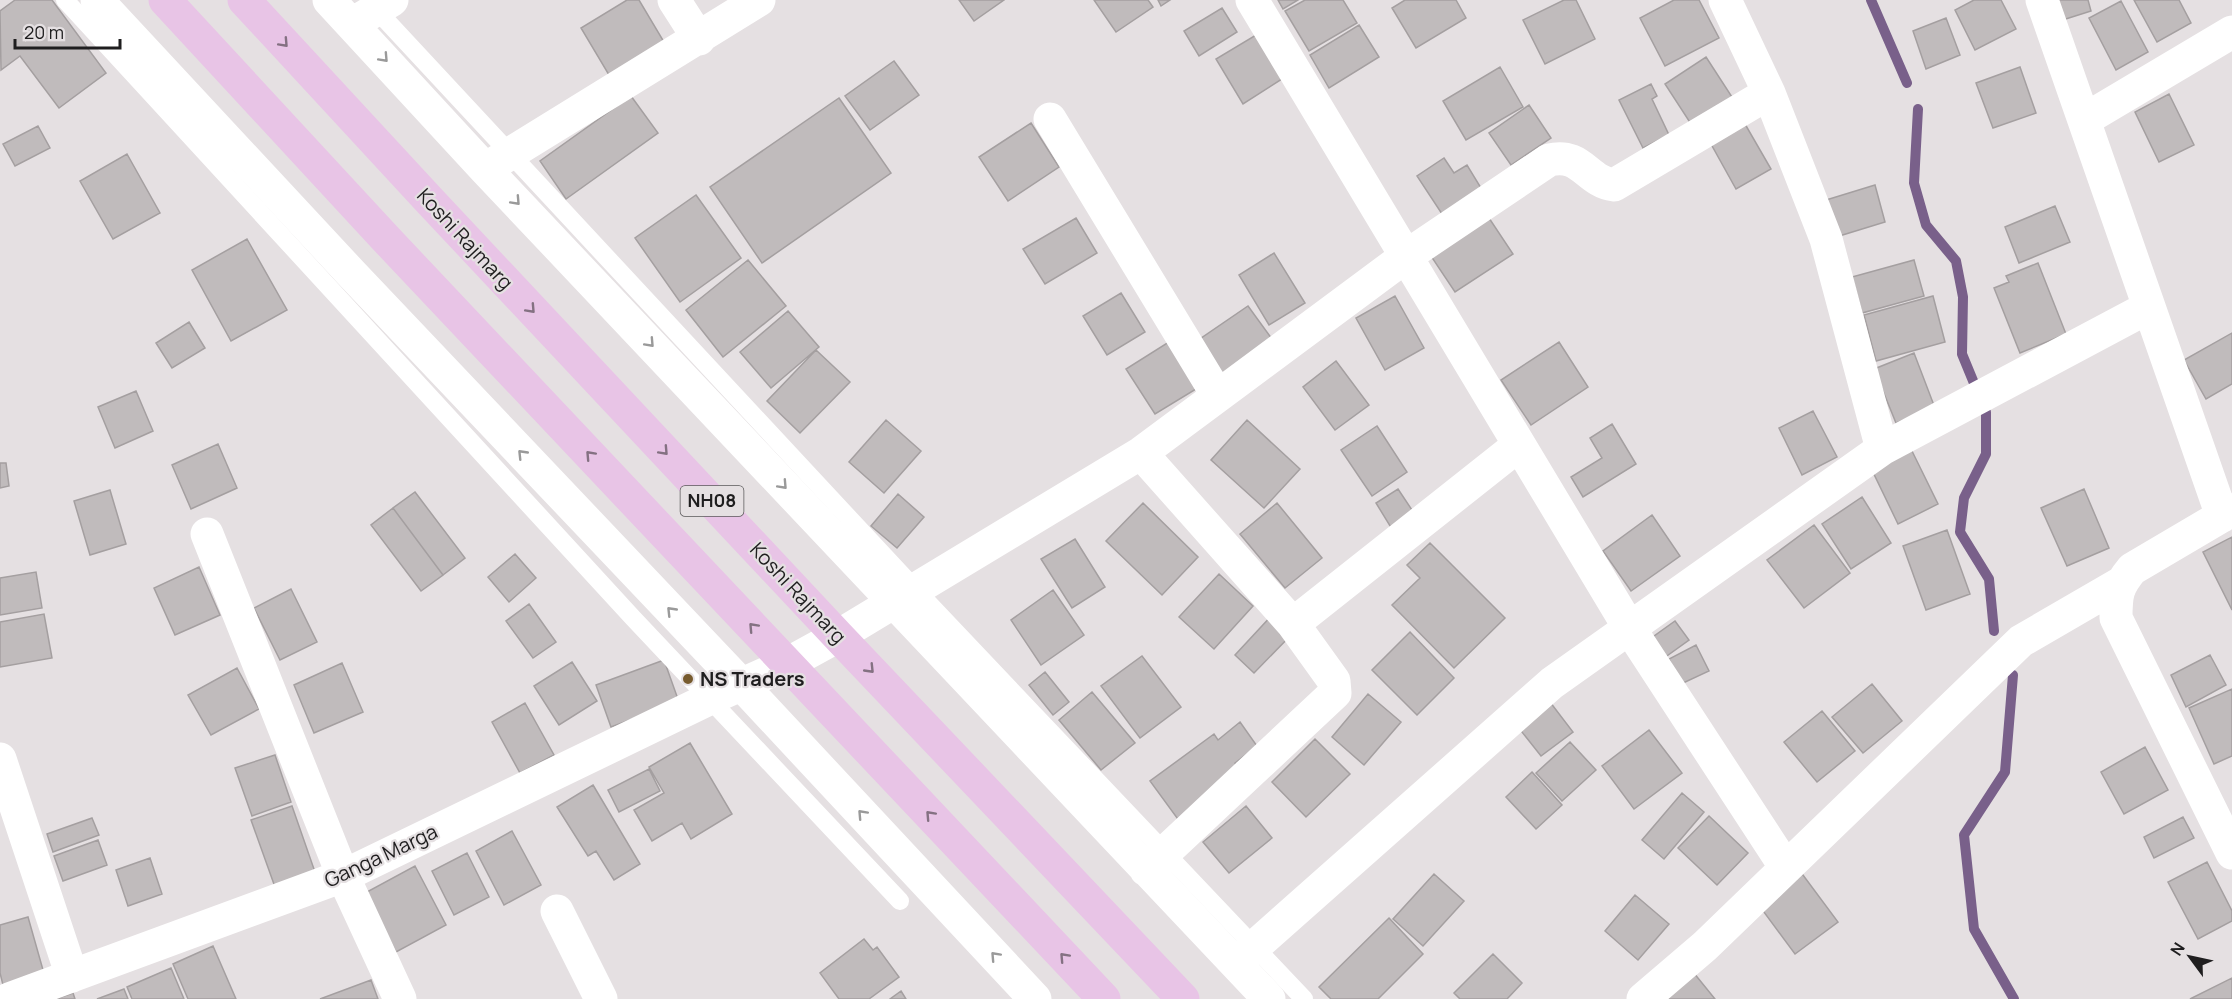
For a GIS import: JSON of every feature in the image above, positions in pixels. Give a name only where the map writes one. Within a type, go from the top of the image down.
[{"type":"main road","name":"NH08","points":[[165,0],[387,240],[1104,999]]},
{"type":"main road","name":"Koshi Rajmarg","points":[[244,0],[838,636],[1183,999]]},
{"type":"street","points":[[97,0],[1035,999]]},
{"type":"street","points":[[329,0],[372,8],[498,161],[904,596],[1246,955],[1269,999]]},
{"type":"street","points":[[674,0],[699,39]]},
{"type":"street","points":[[498,161],[759,0]]},
{"type":"street","points":[[1252,0],[1630,629],[1786,868]]},
{"type":"street","points":[[1725,0],[1769,93],[1826,239],[1882,449]]},
{"type":"street","points":[[2042,0],[2149,307],[2227,513],[2132,569],[2121,583],[2116,598],[2116,618],[2223,810],[2232,853]]},
{"type":"street","points":[[2084,120],[2232,32]]},
{"type":"street","name":"Ganga Marga","points":[[9,999],[343,876],[709,699],[787,664],[838,636],[1141,453],[1406,257],[1549,160],[1560,157],[1570,159],[1602,184],[1614,185],[1769,93]]},
{"type":"street","points":[[1050,120],[1218,396]]},
{"type":"street","points":[[1246,955],[1552,683],[1882,449],[2149,307]]},
{"type":"street","points":[[1293,624],[1519,445]]},
{"type":"street","points":[[1141,453],[1293,624],[1334,681],[1335,693],[1156,862]]},
{"type":"street","points":[[207,534],[343,876],[400,999]]},
{"type":"street","points":[[1643,999],[1705,946],[2021,641],[2121,583]]},
{"type":"street","points":[[0,759],[72,976]]},
{"type":"street","points":[[557,911],[601,999]]},
{"type":"lane","points":[[64,0],[709,699],[900,901]]},
{"type":"lane","points":[[1246,955],[1304,999]]},
{"type":"building","points":[[15,0],[52,0],[106,73],[59,108],[20,56],[1,70],[0,11]]},
{"type":"building","points":[[627,0],[639,0],[664,42],[609,75],[581,28]]},
{"type":"building","points":[[959,0],[1004,0],[974,21]]},
{"type":"building","points":[[1094,0],[1148,0],[1153,7],[1116,32]]},
{"type":"building","points":[[1158,0],[1170,0],[1161,6]]},
{"type":"building","points":[[1278,0],[1298,0],[1283,9]]},
{"type":"building","points":[[1305,0],[1343,0],[1357,23],[1309,51],[1285,11]]},
{"type":"building","points":[[1405,0],[1456,0],[1466,18],[1416,48],[1392,8]]},
{"type":"building","points":[[1564,0],[1576,0],[1595,39],[1545,64],[1523,20]]},
{"type":"building","points":[[1674,0],[1699,0],[1719,38],[1665,66],[1640,18]]},
{"type":"building","points":[[1974,0],[2001,0],[2016,29],[1975,50],[1955,10]]},
{"type":"building","points":[[2046,0],[2088,0],[2091,11],[2053,23]]},
{"type":"building","points":[[2134,0],[2179,0],[2191,23],[2157,42]]},
{"type":"building","points":[[2121,1],[2148,52],[2116,70],[2089,18]]},
{"type":"building","points":[[1222,8],[1237,32],[1199,56],[1184,31]]},
{"type":"building","points":[[1946,18],[1960,55],[1926,69],[1913,31]]},
{"type":"building","points":[[1359,25],[1379,57],[1329,88],[1310,55]]},
{"type":"building","points":[[1256,35],[1282,79],[1243,104],[1216,59]]},
{"type":"building","points":[[1706,57],[1732,97],[1691,124],[1665,84]]},
{"type":"building","points":[[894,61],[919,95],[870,130],[845,96]]},
{"type":"building","points":[[1500,67],[1523,107],[1466,140],[1443,101]]},
{"type":"building","points":[[2020,67],[2036,113],[1993,128],[1976,83]]},
{"type":"building","points":[[1651,84],[1657,96],[1652,99],[1669,135],[1643,148],[1619,100]]},
{"type":"building","points":[[2169,94],[2194,145],[2159,162],[2135,112]]},
{"type":"building","points":[[631,96],[658,133],[566,199],[540,161]]},
{"type":"building","points":[[839,98],[891,173],[762,263],[710,187]]},
{"type":"building","points":[[1529,105],[1551,138],[1511,165],[1489,133]]},
{"type":"building","points":[[1031,123],[1059,167],[1008,201],[979,157]]},
{"type":"building","points":[[1745,124],[1771,169],[1736,189],[1711,144]]},
{"type":"building","points":[[38,126],[50,148],[15,166],[3,144]]},
{"type":"building","points":[[127,154],[160,213],[113,239],[80,181]]},
{"type":"building","points":[[1444,158],[1454,173],[1467,165],[1481,188],[1442,214],[1417,176]]},
{"type":"building","points":[[1875,185],[1885,222],[1836,237],[1826,200]]},
{"type":"building","points":[[696,195],[741,258],[680,302],[635,238]]},
{"type":"building","points":[[2055,206],[2070,242],[2019,263],[2005,227]]},
{"type":"building","points":[[1487,215],[1513,254],[1455,292],[1429,253]]},
{"type":"building","points":[[1076,218],[1097,253],[1045,284],[1023,249]]},
{"type":"building","points":[[247,239],[287,310],[231,341],[192,270]]},
{"type":"building","points":[[1274,253],[1305,303],[1269,325],[1239,275]]},
{"type":"building","points":[[748,260],[786,306],[723,357],[686,310]]},
{"type":"building","points":[[1914,260],[1924,296],[1862,313],[1852,277]]},
{"type":"building","points":[[2038,263],[2066,334],[2020,353],[1994,288],[2009,282],[2006,276]]},
{"type":"building","points":[[1121,293],[1145,332],[1107,355],[1083,316]]},
{"type":"building","points":[[1395,296],[1424,348],[1385,370],[1356,318]]},
{"type":"building","points":[[1933,296],[1945,342],[1876,361],[1864,315]]},
{"type":"building","points":[[1248,306],[1272,339],[1217,377],[1194,343]]},
{"type":"building","points":[[788,311],[819,347],[771,388],[740,352]]},
{"type":"building","points":[[189,322],[205,348],[172,368],[156,343]]},
{"type":"building","points":[[2232,333],[2232,384],[2206,399],[2184,360]]},
{"type":"building","points":[[1172,340],[1201,386],[1155,414],[1126,369]]},
{"type":"building","points":[[1559,342],[1588,387],[1531,425],[1501,380]]},
{"type":"building","points":[[816,350],[850,382],[800,433],[767,401]]},
{"type":"building","points":[[1914,353],[1935,408],[1896,423],[1874,369]]},
{"type":"building","points":[[1336,361],[1369,405],[1335,430],[1303,387]]},
{"type":"building","points":[[136,391],[153,431],[115,448],[98,407]]},
{"type":"building","points":[[1813,411],[1837,457],[1802,475],[1779,428]]},
{"type":"building","points":[[886,420],[921,451],[884,493],[849,462]]},
{"type":"building","points":[[1247,420],[1300,469],[1264,508],[1211,460]]},
{"type":"building","points":[[1612,424],[1636,464],[1583,497],[1571,477],[1602,458],[1590,438]]},
{"type":"building","points":[[1377,426],[1407,472],[1372,496],[1341,450]]},
{"type":"building","points":[[218,444],[237,488],[191,509],[172,465]]},
{"type":"building","points":[[1911,449],[1938,504],[1898,524],[1871,468]]},
{"type":"building","points":[[0,463],[6,463],[9,486],[0,488]]},
{"type":"building","points":[[1398,489],[1418,519],[1395,534],[1376,503]]},
{"type":"building","points":[[2084,489],[2109,548],[2067,566],[2041,508]]},
{"type":"building","points":[[110,490],[126,544],[90,555],[74,501]]},
{"type":"building","points":[[415,492],[465,558],[443,575],[393,508]]},
{"type":"building","points":[[898,494],[924,517],[897,548],[871,526]]},
{"type":"building","points":[[1862,497],[1891,543],[1851,569],[1822,524]]},
{"type":"building","points":[[1143,503],[1198,557],[1162,595],[1106,541]]},
{"type":"building","points":[[1277,503],[1322,558],[1285,588],[1240,534]]},
{"type":"building","points":[[393,508],[443,575],[421,591],[371,525]]},
{"type":"building","points":[[1652,515],[1680,556],[1631,591],[1603,551]]},
{"type":"building","points":[[1814,525],[1850,573],[1804,608],[1767,560]]},
{"type":"building","points":[[1947,530],[1970,594],[1926,610],[1903,546]]},
{"type":"building","points":[[2232,537],[2232,610],[2203,552]]},
{"type":"building","points":[[1075,539],[1105,587],[1072,608],[1041,559]]},
{"type":"building","points":[[1430,543],[1505,618],[1454,668],[1392,605],[1420,578],[1407,565]]},
{"type":"building","points":[[515,554],[536,578],[509,602],[488,577]]},
{"type":"building","points":[[199,567],[220,615],[175,635],[154,588]]},
{"type":"building","points":[[36,572],[42,608],[0,615],[0,578]]},
{"type":"building","points":[[1219,574],[1253,606],[1214,649],[1179,617]]},
{"type":"building","points":[[291,589],[317,642],[280,660],[254,608]]},
{"type":"building","points":[[1053,590],[1084,635],[1041,665],[1011,620]]},
{"type":"building","points":[[529,604],[556,642],[533,658],[506,621]]},
{"type":"building","points":[[44,614],[52,658],[0,667],[0,622]]},
{"type":"building","points":[[1273,614],[1293,633],[1254,673],[1235,655]]},
{"type":"building","points":[[1675,621],[1689,640],[1664,658],[1650,639]]},
{"type":"building","points":[[1410,632],[1454,678],[1417,715],[1372,670]]},
{"type":"building","points":[[1696,645],[1709,671],[1681,684],[1669,659]]},
{"type":"building","points":[[2210,655],[2226,685],[2186,707],[2171,675]]},
{"type":"building","points":[[1142,656],[1181,707],[1140,738],[1101,686]]},
{"type":"building","points":[[664,660],[679,702],[611,727],[596,685]]},
{"type":"building","points":[[572,662],[597,701],[559,725],[534,686]]},
{"type":"building","points":[[342,663],[363,712],[314,733],[294,685]]},
{"type":"building","points":[[237,668],[259,709],[211,735],[188,695]]},
{"type":"building","points":[[1045,672],[1069,702],[1053,715],[1029,685]]},
{"type":"building","points":[[1872,684],[1902,721],[1863,753],[1832,717]]},
{"type":"building","points":[[2232,689],[2232,756],[2214,764],[2189,708]]},
{"type":"building","points":[[1092,692],[1135,743],[1101,770],[1059,720]]},
{"type":"building","points":[[1368,694],[1401,722],[1364,765],[1332,737]]},
{"type":"building","points":[[1550,702],[1573,732],[1541,756],[1518,727]]},
{"type":"building","points":[[525,703],[554,755],[520,773],[492,722]]},
{"type":"building","points":[[1822,711],[1855,751],[1817,782],[1784,742]]},
{"type":"building","points":[[1240,722],[1257,746],[1235,763],[1244,774],[1180,822],[1150,781],[1214,734],[1218,740]]},
{"type":"building","points":[[1649,730],[1682,773],[1634,809],[1602,766]]},
{"type":"building","points":[[1315,739],[1350,774],[1306,817],[1272,782]]},
{"type":"building","points":[[1570,742],[1596,770],[1562,801],[1536,773]]},
{"type":"building","points":[[690,743],[732,814],[691,839],[682,823],[652,841],[634,810],[664,793],[649,767]]},
{"type":"building","points":[[2145,747],[2168,790],[2124,814],[2101,772]]},
{"type":"building","points":[[275,755],[291,802],[252,816],[235,768]]},
{"type":"building","points":[[649,769],[660,791],[619,812],[608,790]]},
{"type":"building","points":[[1532,772],[1562,805],[1536,829],[1506,797]]},
{"type":"building","points":[[593,785],[640,864],[614,880],[596,851],[588,856],[557,807]]},
{"type":"building","points":[[1682,793],[1704,812],[1664,859],[1642,840]]},
{"type":"building","points":[[292,806],[315,872],[275,887],[251,820]]},
{"type":"building","points":[[1246,806],[1272,838],[1229,873],[1203,842]]},
{"type":"building","points":[[1709,816],[1748,853],[1717,885],[1678,848]]},
{"type":"building","points":[[2183,817],[2194,838],[2154,858],[2144,837]]},
{"type":"building","points":[[92,818],[99,835],[53,852],[47,834]]},
{"type":"building","points":[[512,831],[541,885],[504,905],[476,851]]},
{"type":"building","points":[[98,840],[107,865],[63,881],[54,856]]},
{"type":"building","points":[[467,853],[489,897],[454,915],[432,871]]},
{"type":"building","points":[[150,858],[162,894],[128,906],[116,870]]},
{"type":"building","points":[[2207,862],[2232,911],[2232,921],[2198,939],[2168,882]]},
{"type":"building","points":[[415,866],[446,925],[396,952],[365,893]]},
{"type":"building","points":[[1797,867],[1838,922],[1795,954],[1755,900]]},
{"type":"building","points":[[1434,874],[1464,901],[1423,946],[1393,919]]},
{"type":"building","points":[[1635,895],[1669,924],[1638,960],[1605,931]]},
{"type":"building","points":[[28,917],[45,977],[4,989],[0,973],[0,925]]},
{"type":"building","points":[[1389,918],[1423,954],[1378,999],[1331,999],[1319,987]]},
{"type":"building","points":[[864,939],[873,950],[877,947],[899,977],[869,999],[839,999],[820,973]]},
{"type":"building","points":[[213,946],[236,999],[188,999],[173,964]]},
{"type":"building","points":[[1493,954],[1522,983],[1507,999],[1460,999],[1454,993]]},
{"type":"building","points":[[1689,967],[1715,999],[1662,999]]},
{"type":"building","points":[[171,968],[184,999],[132,999],[127,987]]},
{"type":"building","points":[[2232,978],[2232,999],[2190,999]]},
{"type":"building","points":[[371,980],[378,999],[320,999]]},
{"type":"building","points":[[124,989],[128,999],[97,999]]},
{"type":"building","points":[[901,991],[906,999],[890,999]]},
{"type":"building","points":[[73,993],[75,999],[55,999]]},
{"type":"waterway","points":[[1871,0],[1907,83]]},
{"type":"waterway","points":[[1918,109],[1914,183],[1926,225],[1956,261],[1963,297],[1962,354],[1976,388]]},
{"type":"waterway","points":[[1986,412],[1986,454],[1964,498],[1960,532],[1989,579],[1994,631]]},
{"type":"waterway","points":[[2013,675],[2005,772],[1964,835],[1974,929],[2014,999]]},
{"type":"place","name":"NS Traders","points":[[688,679]]}]
